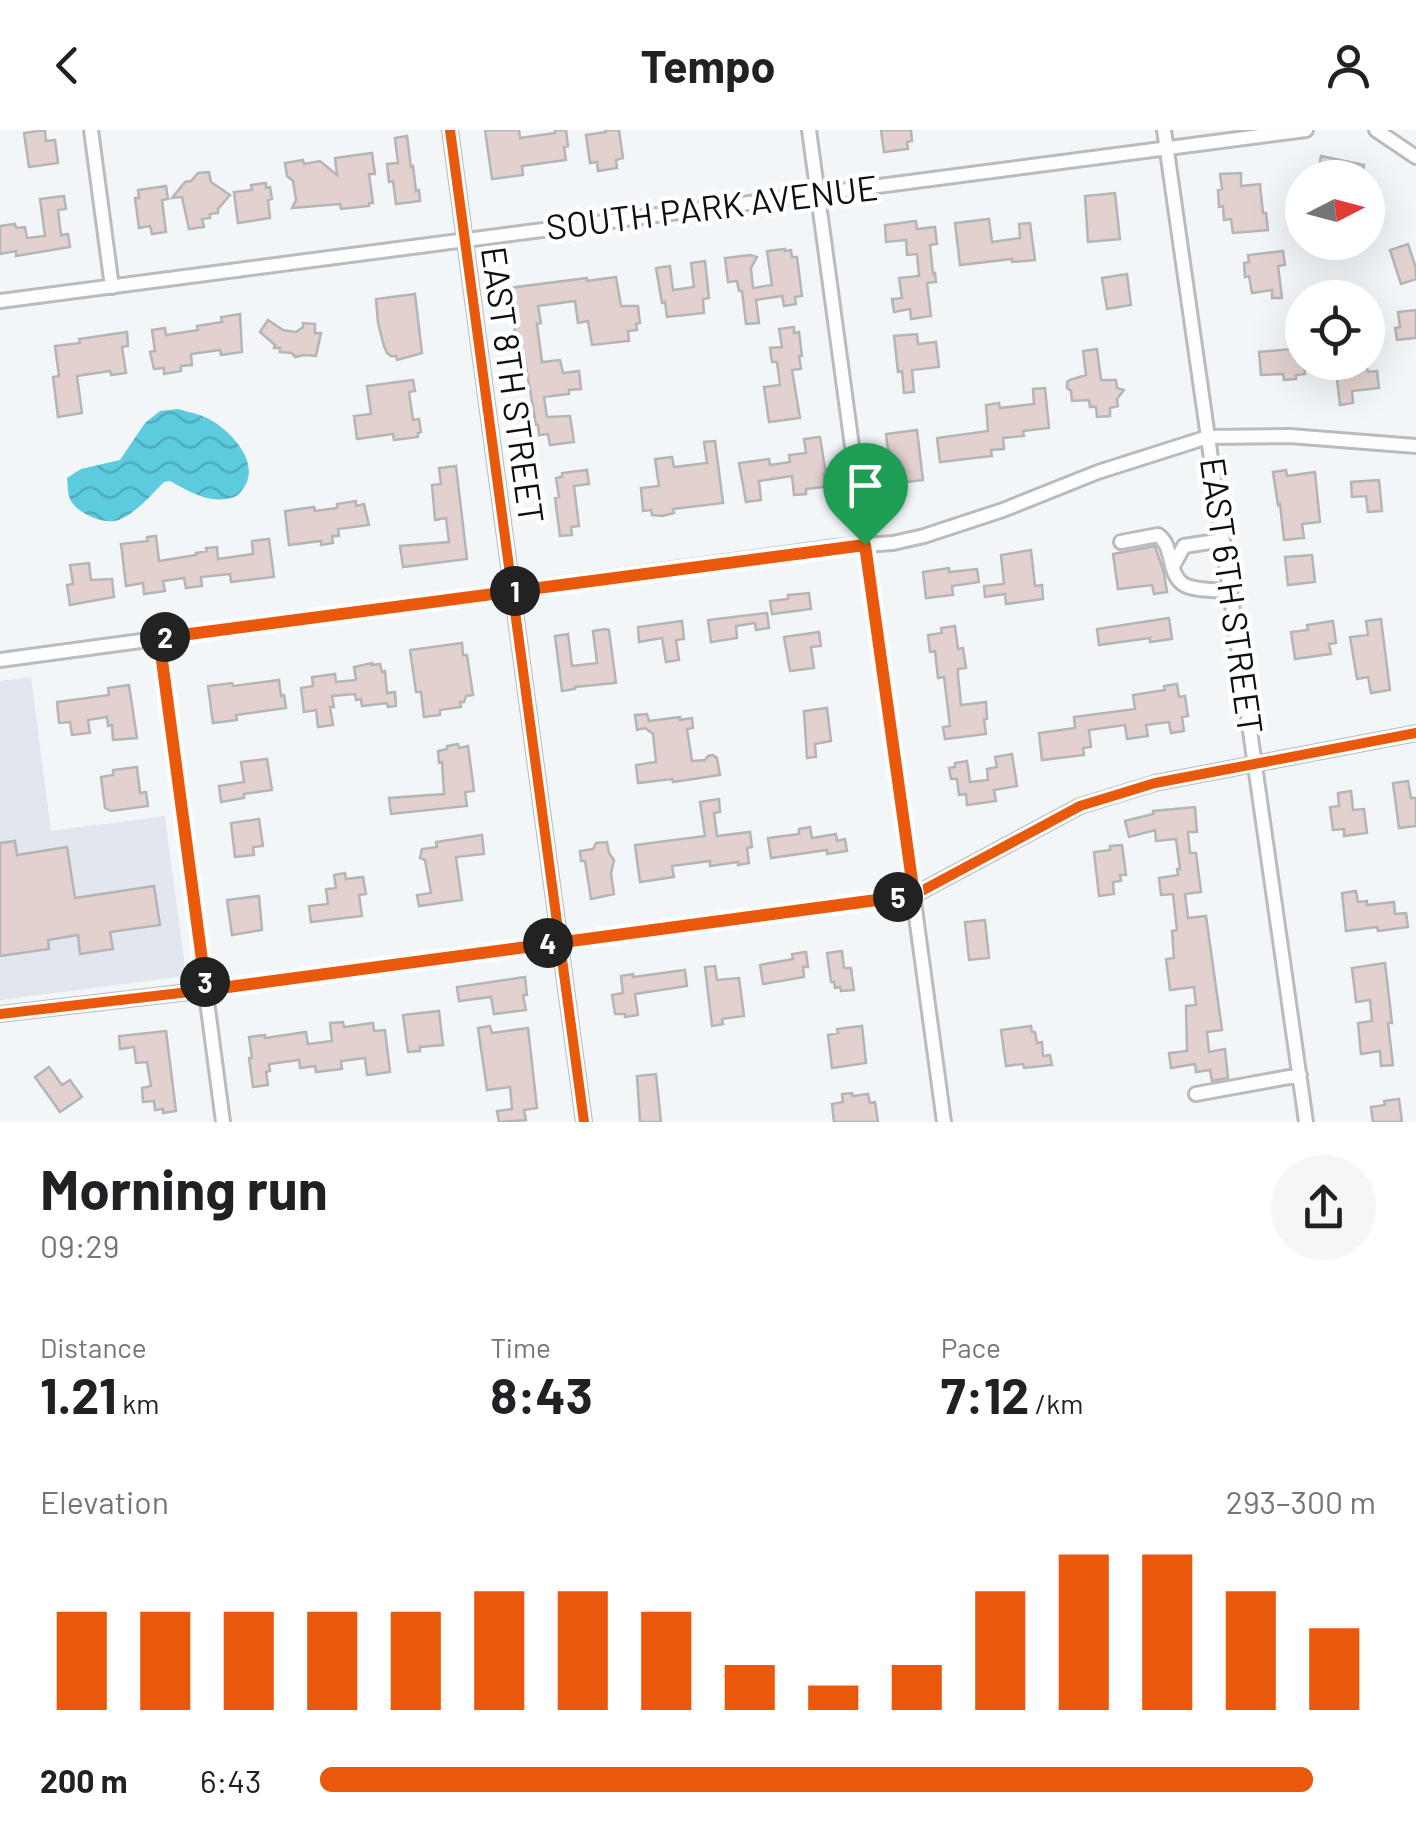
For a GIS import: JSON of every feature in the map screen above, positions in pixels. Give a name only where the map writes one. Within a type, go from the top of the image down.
[{"type":"street","points":[[91,130],[112,287]]},
{"type":"street","name":"EAST 8TH STREET","points":[[450,130],[584,1122]]},
{"type":"street","points":[[809,130],[944,1122]]},
{"type":"street","name":"EAST 6TH STREET","points":[[1164,130],[1306,1122]]},
{"type":"street","name":"SOUTH PARK AVENUE","points":[[0,301],[1306,130]]},
{"type":"street","points":[[1376,130],[1416,157]]},
{"type":"street","points":[[0,660],[894,543],[965,524],[1098,472],[1208,437],[1290,436],[1416,446]]},
{"type":"street","points":[[1120,542],[1158,535],[1165,540],[1178,580],[1185,586],[1230,591]]},
{"type":"street","points":[[1174,566],[1184,546],[1223,540]]},
{"type":"street","points":[[159,638],[223,1122]]},
{"type":"street","points":[[0,1014],[914,895],[1080,806],[1154,783],[1416,734]]},
{"type":"street","points":[[1195,1091],[1234,1089],[1300,1076]]},
{"type":"shaded area","points":[[31,677],[51,831],[165,816],[186,976],[0,1000],[0,681]]},
{"type":"water","points":[[178,409],[209,419],[241,449],[249,469],[239,494],[207,498],[170,481],[164,482],[133,512],[115,521],[94,518],[75,506],[69,496],[67,478],[81,469],[120,460],[145,423],[160,411]]},
{"type":"building","points":[[45,130],[46,141],[55,140],[58,163],[29,167],[24,133]]},
{"type":"building","points":[[485,130],[519,130],[520,138],[566,130],[566,160],[522,166],[523,175],[492,179]]},
{"type":"building","points":[[619,130],[623,158],[616,160],[617,168],[598,171],[597,162],[590,163],[586,135]]},
{"type":"building","points":[[881,130],[911,130],[908,149],[884,152]]},
{"type":"building","points":[[407,136],[420,201],[396,204],[387,164],[398,163],[395,138]]},
{"type":"building","points":[[372,153],[375,174],[369,174],[373,203],[369,206],[292,208],[296,200],[285,163],[320,161],[337,175],[335,158]]},
{"type":"building","points":[[209,172],[211,182],[230,195],[218,213],[202,219],[204,227],[189,229],[182,197],[172,198],[185,182],[198,173]]},
{"type":"building","points":[[1241,173],[1241,186],[1260,184],[1268,230],[1233,233],[1231,219],[1224,220],[1223,206],[1219,207],[1220,174]]},
{"type":"building","points":[[266,183],[272,199],[268,200],[270,218],[238,223],[234,192]]},
{"type":"building","points":[[166,186],[168,199],[162,200],[166,232],[152,234],[150,226],[139,228],[135,198],[139,198],[138,190]]},
{"type":"building","points":[[1115,193],[1120,239],[1088,242],[1085,196]]},
{"type":"building","points":[[64,196],[66,209],[58,210],[61,235],[68,234],[70,247],[16,256],[16,251],[0,254],[0,226],[25,227],[27,238],[45,236],[40,199]]},
{"type":"building","points":[[989,219],[992,242],[1020,238],[1019,224],[1030,223],[1035,260],[960,265],[955,223]]},
{"type":"building","points":[[916,221],[917,229],[935,227],[937,244],[930,245],[936,282],[927,283],[931,316],[911,319],[910,309],[894,312],[892,299],[902,298],[899,278],[919,276],[917,254],[907,255],[906,240],[886,242],[885,225]]},
{"type":"building","points":[[1408,244],[1416,279],[1401,284],[1390,250]]},
{"type":"building","points":[[785,249],[797,257],[802,296],[795,297],[796,304],[784,306],[782,296],[756,300],[759,323],[746,324],[742,291],[737,281],[728,282],[725,258],[757,257],[751,268],[753,288],[772,285],[767,251]]},
{"type":"building","points":[[1283,251],[1285,265],[1278,266],[1282,298],[1272,298],[1272,290],[1252,293],[1249,276],[1245,277],[1248,255]]},
{"type":"building","points":[[705,261],[709,298],[703,299],[704,313],[667,317],[656,268],[670,266],[673,290],[694,287],[691,263]]},
{"type":"building","points":[[1127,274],[1131,305],[1107,309],[1102,278]]},
{"type":"building","points":[[616,277],[621,306],[638,306],[640,323],[636,324],[637,330],[628,331],[629,341],[592,345],[588,321],[578,323],[575,301],[538,306],[542,362],[560,360],[563,373],[579,371],[581,389],[544,397],[547,417],[570,416],[574,442],[550,445],[548,434],[539,435],[536,425],[524,355],[518,355],[509,288]]},
{"type":"building","points":[[415,294],[422,353],[397,360],[384,346],[376,299]]},
{"type":"building","points":[[1416,310],[1416,338],[1397,340],[1398,312]]},
{"type":"building","points":[[240,314],[242,352],[191,354],[192,365],[181,366],[181,371],[164,374],[164,368],[154,369],[150,352],[155,351],[152,330],[165,328],[166,335],[198,330],[197,326]]},
{"type":"building","points":[[268,320],[283,330],[296,332],[303,323],[315,324],[315,333],[321,333],[316,356],[295,357],[274,348],[260,332]]},
{"type":"building","points":[[794,327],[794,333],[799,332],[802,356],[801,369],[792,370],[800,418],[769,422],[764,387],[780,385],[777,362],[772,362],[770,348],[782,347],[779,329]]},
{"type":"building","points":[[127,332],[128,346],[122,347],[126,373],[77,376],[82,413],[58,417],[53,377],[59,376],[55,346]]},
{"type":"building","points":[[917,334],[918,344],[936,342],[939,367],[912,370],[914,392],[904,393],[894,336]]},
{"type":"building","points":[[1097,349],[1101,380],[1116,380],[1117,388],[1124,390],[1117,399],[1118,406],[1110,408],[1110,416],[1097,417],[1096,407],[1090,407],[1089,400],[1072,401],[1067,388],[1067,382],[1086,375],[1083,351]]},
{"type":"building","points":[[1285,350],[1285,380],[1283,374],[1261,375],[1259,352]]},
{"type":"building","points":[[413,380],[415,391],[409,392],[413,420],[419,419],[418,437],[394,440],[393,434],[357,439],[354,416],[371,414],[367,386]]},
{"type":"building","points":[[1337,380],[1378,380],[1379,388],[1352,391],[1353,403],[1340,405]]},
{"type":"building","points":[[1045,388],[1049,428],[1003,438],[1004,449],[991,450],[992,456],[940,462],[937,438],[988,431],[986,405],[999,403],[1000,408],[1034,404],[1033,389]]},
{"type":"building","points":[[917,430],[923,480],[892,484],[886,434]]},
{"type":"building","points":[[820,437],[825,487],[794,495],[792,476],[759,481],[761,500],[746,502],[739,463],[769,459],[770,465],[790,462],[789,455],[806,453],[804,439]]},
{"type":"building","points":[[715,441],[723,503],[673,509],[674,513],[662,516],[652,515],[651,510],[643,511],[641,488],[659,486],[655,459],[672,457],[674,467],[707,463],[704,442]]},
{"type":"building","points":[[456,466],[467,559],[403,567],[400,546],[449,542],[446,518],[435,520],[432,485],[441,484],[439,468]]},
{"type":"building","points":[[587,470],[589,484],[574,486],[579,526],[571,527],[572,535],[560,536],[556,478],[562,477],[562,473]]},
{"type":"building","points":[[1286,470],[1287,476],[1315,472],[1320,522],[1302,524],[1304,538],[1284,540],[1273,472]]},
{"type":"building","points":[[1379,480],[1382,511],[1368,512],[1366,496],[1352,497],[1351,482]]},
{"type":"building","points":[[356,501],[356,506],[364,504],[369,525],[338,529],[339,536],[332,536],[333,543],[289,545],[285,511],[337,508],[337,504]]},
{"type":"building","points":[[156,536],[159,561],[217,547],[218,559],[253,554],[252,541],[269,539],[274,577],[231,582],[230,574],[201,577],[202,586],[186,588],[184,578],[163,581],[165,591],[144,594],[143,583],[126,586],[121,544],[148,541],[147,537]]},
{"type":"building","points":[[1155,546],[1167,592],[1154,594],[1152,585],[1118,589],[1113,554]]},
{"type":"building","points":[[1031,550],[1035,586],[1042,585],[1043,599],[1006,604],[1005,594],[985,597],[984,586],[1004,584],[1001,555]]},
{"type":"building","points":[[1312,555],[1315,582],[1288,585],[1285,557]]},
{"type":"building","points":[[89,563],[91,580],[112,579],[114,597],[70,605],[70,565]]},
{"type":"building","points":[[949,568],[949,572],[977,569],[979,582],[952,586],[953,595],[926,598],[923,572]]},
{"type":"building","points":[[809,593],[811,609],[772,614],[770,601]]},
{"type":"building","points":[[767,613],[769,628],[756,630],[755,623],[736,626],[737,638],[711,642],[708,620]]},
{"type":"building","points":[[1169,618],[1172,639],[1099,645],[1097,629]]},
{"type":"building","points":[[1381,619],[1390,690],[1371,693],[1368,677],[1357,679],[1350,637],[1368,635],[1366,621]]},
{"type":"building","points":[[682,621],[684,639],[676,640],[679,660],[666,662],[662,638],[639,642],[638,627]]},
{"type":"building","points":[[1333,621],[1336,643],[1329,644],[1331,654],[1295,659],[1291,632]]},
{"type":"building","points":[[955,626],[966,668],[958,669],[961,705],[986,702],[986,734],[945,739],[943,727],[950,726],[944,677],[938,678],[935,651],[930,652],[928,635]]},
{"type":"building","points":[[609,630],[616,683],[562,691],[555,636],[568,634],[572,666],[597,663],[593,631]]},
{"type":"building","points":[[819,632],[821,646],[811,647],[814,668],[790,671],[784,637]]},
{"type":"building","points":[[462,643],[473,695],[460,702],[461,707],[424,717],[410,650]]},
{"type":"building","points":[[380,664],[382,672],[385,671],[387,693],[395,692],[396,706],[362,706],[355,694],[332,696],[333,725],[318,727],[316,710],[304,712],[301,688],[313,686],[312,677],[335,674],[336,682],[356,680],[354,667]]},
{"type":"building","points":[[279,680],[286,708],[236,715],[237,720],[213,723],[208,686]]},
{"type":"building","points":[[1177,684],[1179,697],[1185,696],[1188,716],[1182,717],[1184,731],[1171,733],[1169,722],[1146,725],[1148,736],[1127,739],[1125,725],[1089,730],[1091,747],[1083,748],[1084,755],[1042,760],[1039,733],[1075,728],[1074,717],[1135,709],[1133,695]]},
{"type":"building","points":[[129,685],[137,738],[113,740],[107,717],[88,720],[90,733],[72,735],[70,722],[59,723],[57,702],[109,695],[108,688]]},
{"type":"building","points":[[827,708],[831,741],[815,744],[816,757],[807,758],[804,711]]},
{"type":"building","points":[[647,714],[649,721],[692,718],[693,728],[687,729],[692,761],[713,755],[720,775],[638,783],[636,765],[656,762],[653,734],[645,728],[637,730],[635,715]]},
{"type":"building","points":[[458,744],[459,748],[468,746],[474,791],[465,792],[467,806],[391,814],[389,798],[444,794],[438,751]]},
{"type":"building","points":[[1012,754],[1017,786],[994,790],[996,801],[967,805],[966,794],[959,795],[957,779],[951,779],[949,768],[967,761],[970,782],[988,780],[987,769],[997,767],[995,757]]},
{"type":"building","points":[[267,759],[272,790],[221,802],[219,786],[244,782],[241,762]]},
{"type":"building","points":[[137,767],[140,793],[146,792],[148,806],[111,811],[105,808],[101,777],[113,775],[113,770]]},
{"type":"building","points":[[1408,781],[1411,798],[1416,798],[1416,826],[1399,828],[1393,783]]},
{"type":"building","points":[[1351,791],[1353,810],[1364,809],[1367,833],[1344,836],[1344,829],[1333,830],[1330,807],[1339,806],[1338,793]]},
{"type":"building","points":[[719,799],[720,812],[714,813],[717,836],[750,832],[749,863],[710,866],[710,861],[672,866],[674,877],[640,882],[635,845],[705,836],[700,802]]},
{"type":"building","points":[[1195,807],[1197,832],[1188,832],[1190,853],[1196,853],[1201,892],[1185,894],[1188,918],[1206,916],[1222,1030],[1207,1032],[1209,1052],[1225,1049],[1228,1078],[1212,1081],[1210,1070],[1196,1072],[1195,1064],[1171,1068],[1169,1053],[1187,1051],[1186,1006],[1196,1005],[1194,987],[1170,990],[1166,959],[1174,958],[1172,931],[1177,930],[1173,894],[1161,895],[1159,878],[1178,875],[1176,839],[1156,841],[1155,830],[1129,837],[1125,821],[1153,811]]},
{"type":"building","points":[[259,819],[263,846],[253,847],[254,855],[235,857],[231,823]]},
{"type":"building","points":[[810,827],[812,838],[836,834],[837,841],[845,839],[847,851],[771,858],[768,838],[799,834],[799,829]]},
{"type":"building","points":[[482,835],[484,854],[456,857],[462,900],[419,906],[417,895],[431,893],[425,860],[420,858],[422,849],[437,847],[436,842]]},
{"type":"building","points":[[15,841],[17,855],[67,847],[75,898],[154,886],[160,925],[110,932],[113,949],[80,954],[78,935],[48,940],[49,949],[0,956],[0,843]]},
{"type":"building","points":[[607,842],[614,860],[614,894],[591,899],[580,851]]},
{"type":"building","points":[[1122,845],[1126,875],[1113,882],[1114,894],[1099,896],[1094,852]]},
{"type":"building","points":[[345,873],[346,879],[363,877],[366,894],[359,895],[362,916],[311,922],[309,906],[328,904],[326,889],[336,888],[334,875]]},
{"type":"building","points":[[1356,891],[1358,902],[1367,901],[1367,905],[1394,902],[1395,914],[1406,913],[1408,927],[1346,931],[1342,893]]},
{"type":"building","points":[[259,896],[262,930],[232,935],[227,900]]},
{"type":"building","points":[[985,920],[989,958],[969,960],[965,922]]},
{"type":"building","points":[[842,951],[844,968],[851,968],[854,990],[841,991],[831,982],[827,953]]},
{"type":"building","points":[[806,952],[808,967],[803,967],[804,977],[763,984],[760,965],[793,959],[792,954]]},
{"type":"building","points":[[1385,963],[1393,1065],[1381,1066],[1380,1051],[1361,1054],[1358,1023],[1372,1021],[1370,1000],[1356,1002],[1352,968]]},
{"type":"building","points":[[715,966],[717,980],[739,978],[744,1016],[722,1019],[723,1024],[712,1026],[705,967]]},
{"type":"building","points":[[685,970],[687,986],[635,994],[638,1015],[615,1014],[612,995],[623,993],[621,976]]},
{"type":"building","points":[[525,977],[526,1010],[494,1014],[491,997],[459,1001],[457,987]]},
{"type":"building","points":[[439,1011],[443,1045],[408,1052],[403,1015]]},
{"type":"building","points":[[343,1022],[344,1027],[373,1023],[374,1031],[385,1030],[390,1072],[367,1075],[365,1058],[341,1061],[342,1069],[316,1072],[315,1066],[300,1068],[299,1060],[269,1064],[268,1085],[253,1087],[249,1037],[306,1032],[308,1044],[332,1041],[330,1023]]},
{"type":"building","points":[[490,1026],[492,1033],[528,1028],[537,1108],[524,1110],[526,1120],[499,1122],[497,1111],[512,1109],[510,1087],[487,1090],[478,1028]]},
{"type":"building","points":[[862,1026],[866,1063],[832,1068],[828,1035],[838,1033],[837,1029]]},
{"type":"building","points":[[1031,1026],[1037,1043],[1042,1042],[1043,1056],[1050,1055],[1052,1065],[1006,1066],[1001,1030]]},
{"type":"building","points":[[166,1031],[176,1111],[163,1113],[163,1109],[155,1110],[154,1101],[143,1102],[142,1088],[151,1086],[147,1062],[136,1063],[134,1047],[120,1049],[119,1036]]},
{"type":"building","points":[[49,1067],[62,1085],[70,1080],[82,1097],[60,1112],[35,1077]]},
{"type":"building","points":[[656,1074],[661,1122],[640,1122],[637,1076]]},
{"type":"building","points":[[842,1094],[868,1094],[870,1103],[875,1102],[878,1122],[834,1122],[832,1104],[843,1102]]},
{"type":"building","points":[[1399,1099],[1402,1122],[1373,1122],[1371,1107]]},
{"type":"cycle path","points":[[450,130],[584,1122]]},
{"type":"cycle path","points":[[0,1014],[914,895],[1080,806],[1155,783],[1416,733]]},
{"type":"route","points":[[865,545],[914,895],[206,990],[159,638],[865,545]]}]
